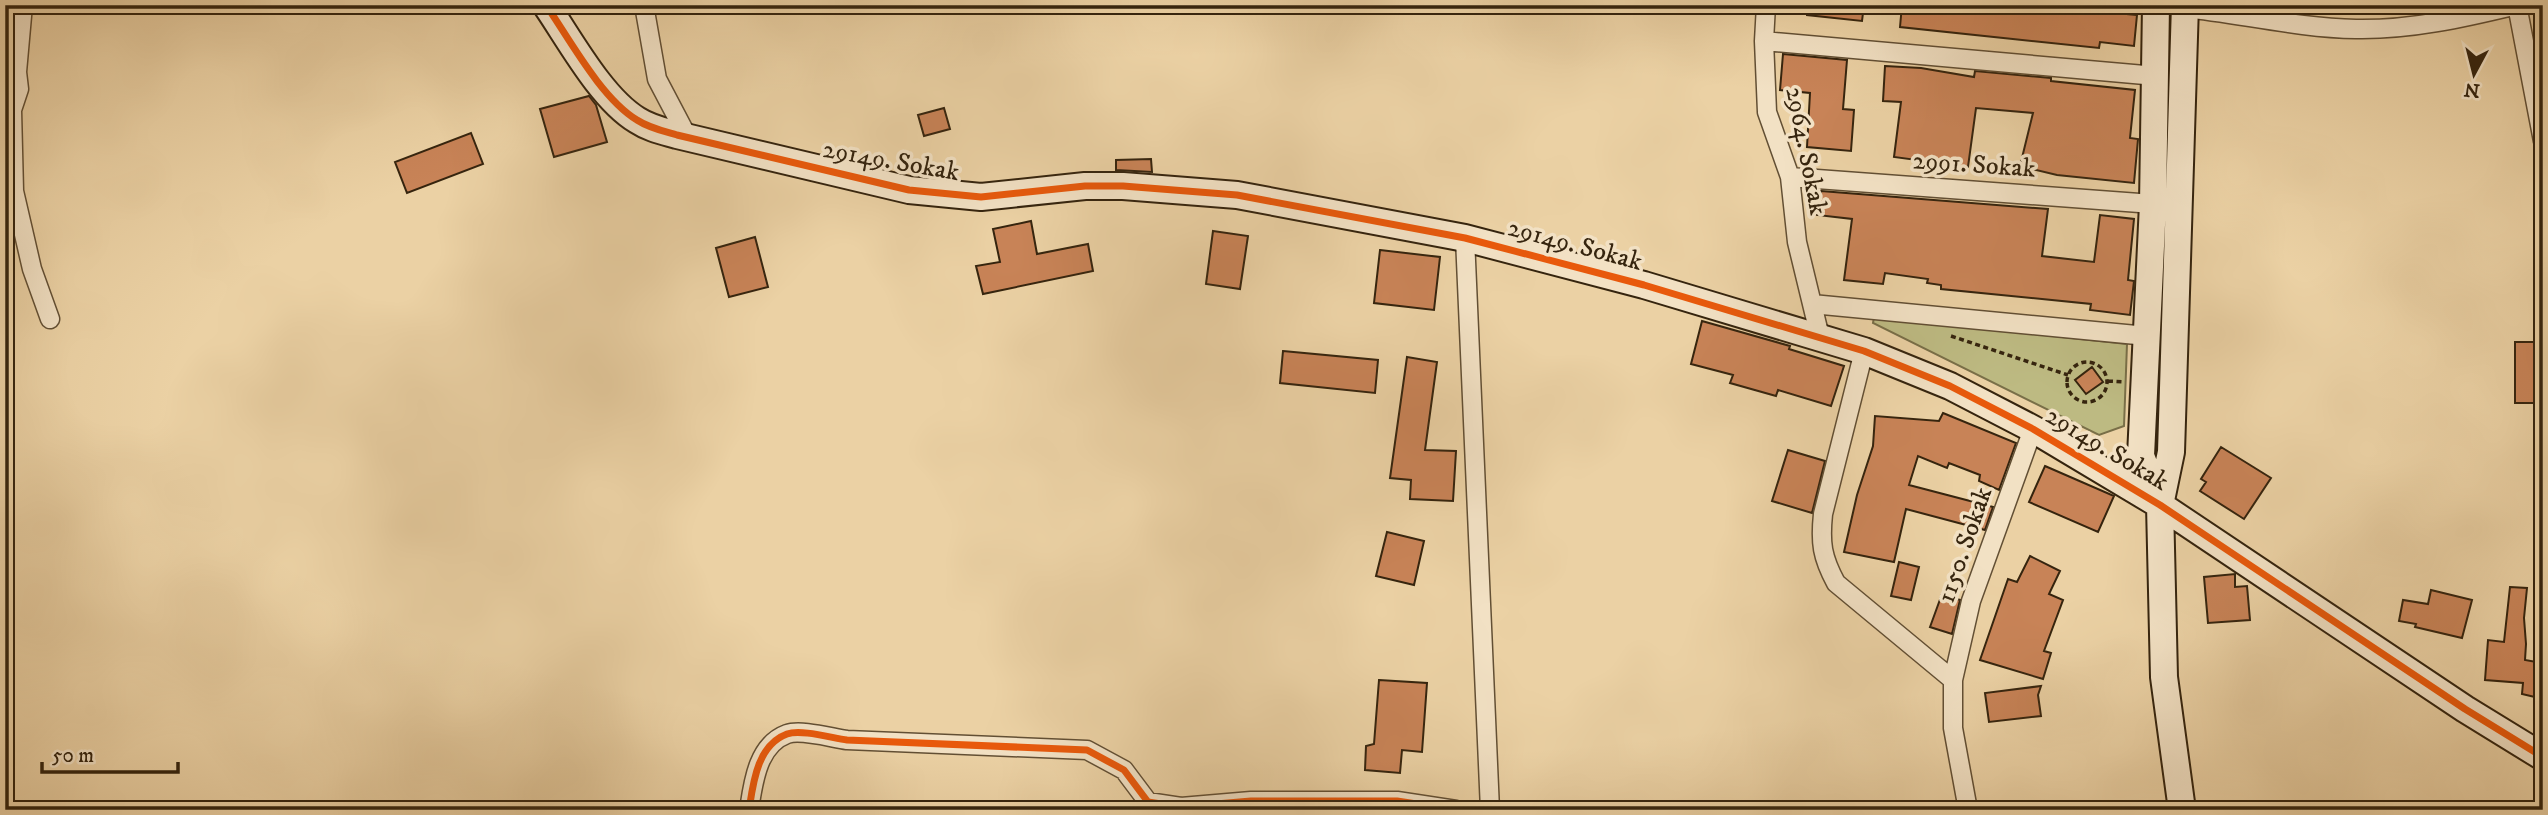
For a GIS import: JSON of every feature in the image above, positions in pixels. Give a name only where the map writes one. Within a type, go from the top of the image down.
[{"type":"street","points":[[23,5],[17,72],[19,89],[12,110],[14,191],[32,269],[50,319]]},
{"type":"street","name":"29149. Sokak","points":[[546,5],[606,93],[620,107],[652,128],[688,138],[909,190],[981,198],[1085,187],[1123,186],[1208,191],[1465,238],[1644,285],[1864,351],[1950,386],[2033,429],[2160,505],[2465,709],[2543,757]]},
{"type":"street","points":[[644,5],[657,79],[688,138]]},
{"type":"street","name":"2964. Sokak","points":[[1766,5],[1764,41],[1767,112],[1790,177],[1797,242],[1820,337]]},
{"type":"street","points":[[2156,5],[2154,204],[2141,456],[2160,505]]},
{"type":"street","points":[[2182,810],[2164,677],[2160,505],[2171,452],[2185,7],[2328,28],[2358,29],[2418,26],[2517,5],[2543,141]]},
{"type":"street","points":[[1764,41],[2156,76]]},
{"type":"street","name":"2991. Sokak","points":[[1790,177],[2154,204]]},
{"type":"street","points":[[1465,238],[1490,810]]},
{"type":"street","points":[[1812,304],[2147,336]]},
{"type":"street","points":[[1864,351],[1823,514],[1820,539],[1825,563],[1836,583],[1954,680]]},
{"type":"street","name":"1150. Sokak","points":[[1968,810],[1953,728],[1954,680],[1971,601],[2033,429]]},
{"type":"street","points":[[749,810],[755,772],[770,745],[788,734],[809,734],[847,740],[1087,750],[1124,770],[1148,802],[1181,807],[1251,801],[1397,801],[1456,810]]},
{"type":"path","points":[[1939,332],[2068,375]]},
{"type":"path","points":[[2092,362],[2103,369],[2108,381],[2107,388],[2093,401],[2080,401],[2067,386],[2068,375],[2079,363],[2092,362]]},
{"type":"shaded area","points":[[1874,317],[2127,344],[2124,426],[2099,435],[1873,323]]},
{"type":"building","points":[[1807,5],[1864,5],[1862,21],[1807,15]]},
{"type":"building","points":[[1902,5],[2029,5],[2137,15],[2134,46],[2100,42],[2099,48],[1900,27]]},
{"type":"building","points":[[1783,54],[1847,60],[1843,109],[1854,110],[1851,151],[1807,147],[1810,93],[1780,90]]},
{"type":"building","points":[[1885,66],[1921,68],[1974,77],[1975,71],[2051,78],[2051,81],[2135,90],[2130,138],[2138,139],[2134,183],[2057,175],[2020,166],[2033,113],[1976,108],[1968,167],[1894,157],[1901,102],[1883,101]]},
{"type":"building","points":[[589,96],[596,105],[607,142],[554,157],[540,109]]},
{"type":"building","points":[[944,108],[950,129],[924,136],[918,115]]},
{"type":"building","points":[[471,133],[483,164],[407,193],[395,162]]},
{"type":"building","points":[[1151,159],[1152,172],[1116,170],[1116,160]]},
{"type":"building","points":[[1821,191],[2048,209],[2042,256],[2094,262],[2100,215],[2134,219],[2128,280],[2134,281],[2130,315],[2090,310],[2091,304],[1941,289],[1941,285],[1927,283],[1928,279],[1885,273],[1883,284],[1844,280],[1852,219],[1817,215]]},
{"type":"building","points":[[1031,221],[1037,254],[1088,244],[1093,271],[983,294],[976,266],[1000,262],[993,229]]},
{"type":"building","points":[[1213,231],[1248,236],[1240,289],[1206,284]]},
{"type":"building","points":[[755,237],[768,287],[729,297],[716,248]]},
{"type":"building","points":[[1380,250],[1440,257],[1434,310],[1374,303]]},
{"type":"building","points":[[1702,321],[1790,346],[1789,349],[1844,366],[1831,406],[1778,390],[1776,396],[1730,383],[1733,375],[1691,364]]},
{"type":"building","points":[[2515,342],[2543,342],[2543,403],[2515,403]]},
{"type":"building","points":[[1283,351],[1378,360],[1375,393],[1280,383]]},
{"type":"building","points":[[1407,357],[1437,362],[1425,450],[1456,451],[1453,501],[1410,499],[1411,480],[1390,478]]},
{"type":"building","points":[[2092,367],[2103,382],[2086,394],[2075,380]]},
{"type":"building","points":[[1943,413],[2016,443],[1999,490],[1979,481],[1980,475],[1949,463],[1947,468],[1918,456],[1909,485],[1993,507],[1985,530],[1906,509],[1894,562],[1844,552],[1857,495],[1873,446],[1875,416],[1939,421]]},
{"type":"building","points":[[2221,447],[2271,478],[2244,519],[2200,491],[2206,482],[2201,479]]},
{"type":"building","points":[[1788,450],[1825,461],[1812,513],[1772,501]]},
{"type":"building","points":[[2045,466],[2114,496],[2098,532],[2029,502]]},
{"type":"building","points":[[1387,532],[1424,541],[1414,585],[1376,576]]},
{"type":"building","points":[[2030,556],[2060,571],[2049,594],[2063,600],[2044,651],[2051,653],[2043,679],[1980,660],[2008,579],[2017,582]]},
{"type":"building","points":[[1899,562],[1919,567],[1911,600],[1891,596]]},
{"type":"building","points":[[2235,574],[2235,587],[2247,586],[2250,620],[2208,623],[2204,577]]},
{"type":"building","points":[[2510,587],[2527,588],[2524,618],[2525,660],[2542,663],[2539,698],[2522,694],[2523,683],[2485,680],[2488,640],[2504,642]]},
{"type":"building","points":[[2431,590],[2472,600],[2462,638],[2399,621],[2403,600],[2428,604]]},
{"type":"building","points":[[1942,594],[1960,600],[1952,634],[1930,627]]},
{"type":"building","points":[[1379,680],[1427,683],[1422,752],[1402,750],[1400,773],[1365,770],[1366,746],[1374,744]]},
{"type":"building","points":[[2041,686],[2038,695],[2041,716],[1989,722],[1985,693]]},
{"type":"cycle path","points":[[546,5],[611,98],[642,123],[677,135],[909,190],[981,197],[1085,186],[1123,186],[1237,195],[1465,238],[1644,285],[1864,351],[1950,386],[2033,429],[2160,505],[2465,709],[2543,757]]},
{"type":"cycle path","points":[[749,810],[755,777],[763,756],[777,739],[793,733],[847,740],[1087,750],[1124,770],[1148,802],[1181,807],[1251,801],[1397,801],[1456,810]]}]
